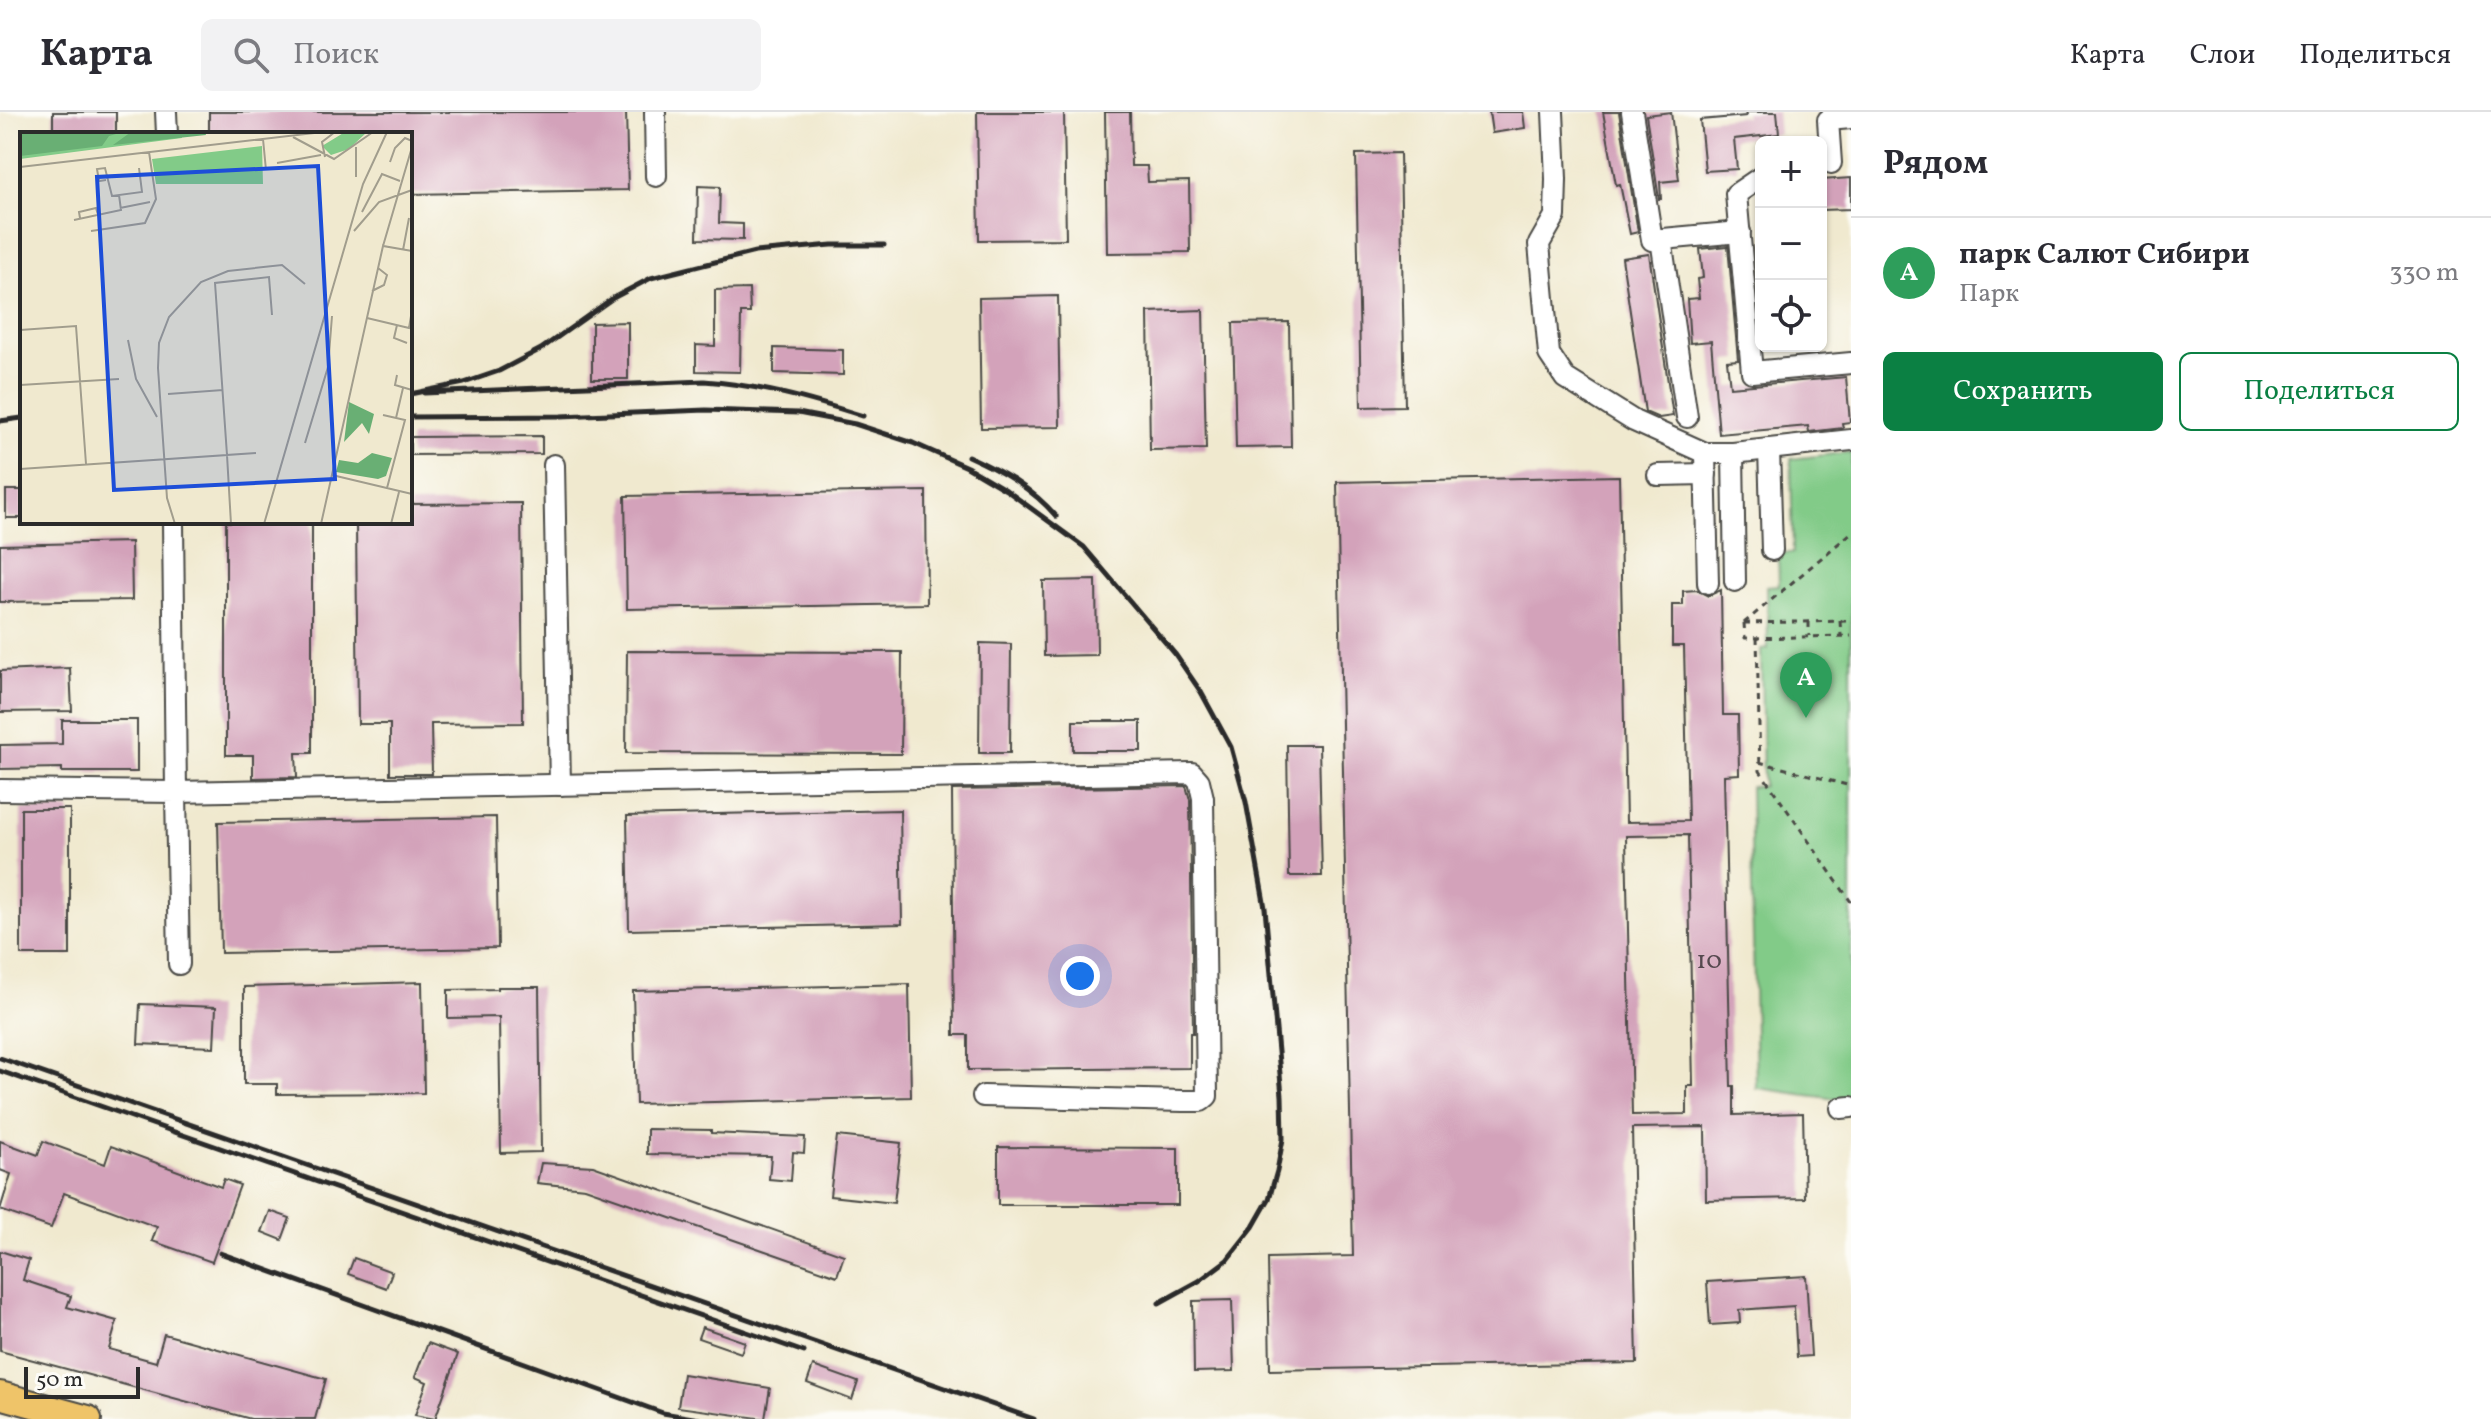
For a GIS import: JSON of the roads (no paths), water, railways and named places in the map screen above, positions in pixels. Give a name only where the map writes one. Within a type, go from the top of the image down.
[{"type":"main road","points":[[13,1405],[88,1419]]},
{"type":"lane","points":[[166,112],[167,132]]},
{"type":"lane","points":[[655,112],[656,176]]},
{"type":"lane","points":[[1553,112],[1555,216],[1539,244],[1549,354],[1565,378],[1634,421],[1705,453],[1733,453],[1851,440]]},
{"type":"lane","points":[[1632,112],[1652,240],[1740,232]]},
{"type":"lane","points":[[1834,163],[1828,120],[1851,118]]},
{"type":"lane","points":[[1755,181],[1736,194],[1752,372],[1851,363]]},
{"type":"lane","points":[[1661,239],[1687,417]]},
{"type":"lane","points":[[1769,449],[1772,550]]},
{"type":"lane","points":[[1705,453],[1708,583]]},
{"type":"lane","points":[[1733,453],[1735,581]]},
{"type":"lane","points":[[554,465],[560,785]]},
{"type":"lane","points":[[1658,475],[1706,474]]},
{"type":"lane","points":[[173,524],[179,964]]},
{"type":"lane","points":[[0,790],[176,792],[1192,773],[1199,781],[1203,798],[1207,1096],[1201,1101],[1183,1101],[983,1096]]},
{"type":"railway","points":[[412,394],[464,383],[499,371],[541,349],[613,298],[651,278],[755,252],[832,245],[884,245]]},
{"type":"railway","points":[[424,393],[704,381],[784,394],[863,416]]},
{"type":"railway","points":[[412,417],[561,416],[706,410],[798,413],[855,424],[913,443],[967,467],[1006,490],[1084,547],[1175,654],[1201,692],[1231,747],[1246,802],[1265,908],[1283,1139],[1269,1199],[1253,1227],[1227,1260],[1199,1281],[1159,1303]]},
{"type":"railway","points":[[0,421],[20,418]]},
{"type":"railway","points":[[968,456],[1015,481],[1056,516]]},
{"type":"railway","points":[[0,1058],[1034,1419]]},
{"type":"railway","points":[[0,1071],[804,1352]]},
{"type":"railway","points":[[220,1253],[663,1413],[699,1419]]},
{"type":"place","name":"парк Салют Сибири","points":[[1806,718]]}]
